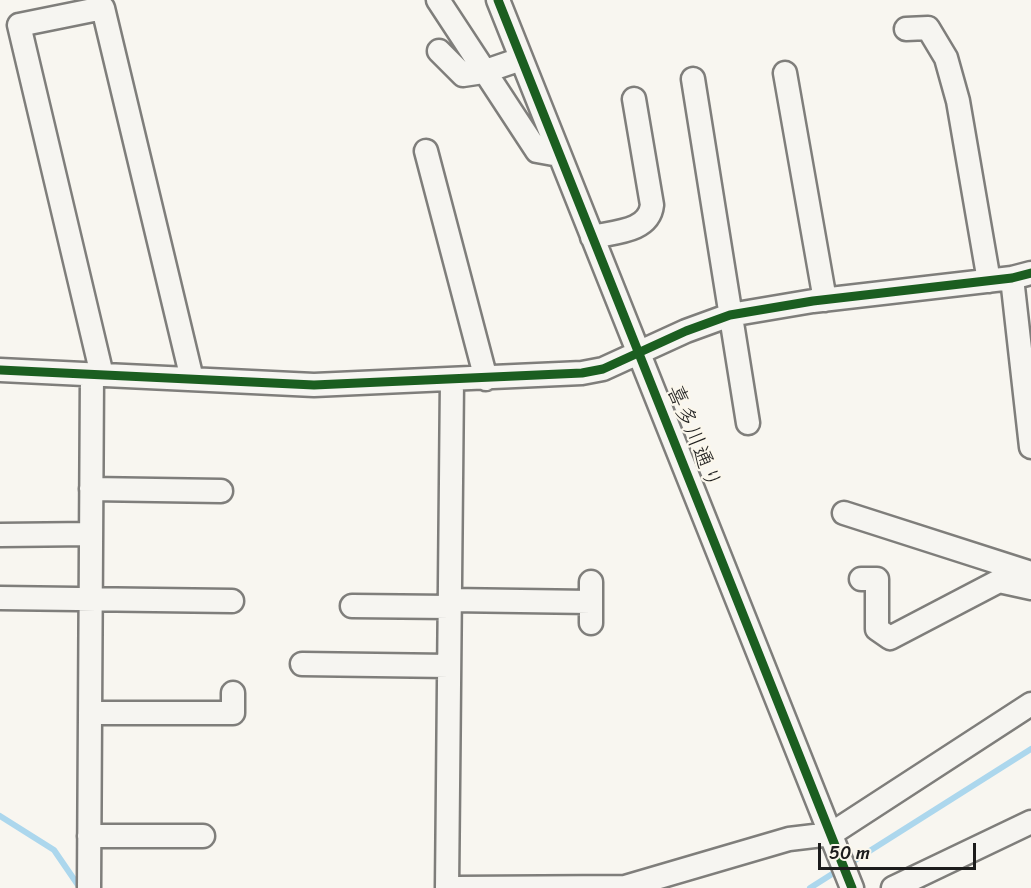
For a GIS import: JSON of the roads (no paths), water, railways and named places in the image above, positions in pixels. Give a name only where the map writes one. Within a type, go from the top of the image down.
[{"type":"street","points":[[438,0],[483,72],[537,150],[559,155]]},
{"type":"street","name":"喜多川通り","points":[[498,0],[852,888]]},
{"type":"street","points":[[89,888],[91,489],[97,375],[19,25],[103,8],[192,379]]},
{"type":"street","points":[[906,29],[928,28],[946,58],[958,101],[989,281]]},
{"type":"street","points":[[439,51],[463,75],[483,72],[520,59]]},
{"type":"street","points":[[785,73],[825,300]]},
{"type":"street","points":[[693,79],[748,423]]},
{"type":"street","points":[[592,237],[642,225],[651,216],[652,205],[634,99]]},
{"type":"street","points":[[427,151],[486,379]]},
{"type":"street","points":[[0,370],[314,385],[582,373],[603,369],[686,331],[730,315],[825,300],[1022,276],[1031,447]]},
{"type":"street","points":[[447,888],[452,380]]},
{"type":"street","points":[[91,489],[221,491]]},
{"type":"street","points":[[844,513],[1031,573]]},
{"type":"street","points":[[0,535],[91,534]]},
{"type":"street","points":[[861,579],[878,579],[878,629],[890,638],[999,581],[1031,588]]},
{"type":"street","points":[[0,598],[232,601]]},
{"type":"street","points":[[352,606],[591,602]]},
{"type":"street","points":[[303,664],[449,666]]},
{"type":"street","points":[[90,713],[233,713],[233,693]]},
{"type":"street","points":[[458,888],[625,887],[789,839],[831,834],[1031,704]]},
{"type":"street","points":[[893,888],[1031,822]]},
{"type":"street","points":[[89,836],[204,836]]},
{"type":"waterway","points":[[849,864],[1031,749]]},
{"type":"waterway","points":[[0,816],[54,850],[80,888]]},
{"type":"waterway","points":[[810,888],[840,869]]}]
